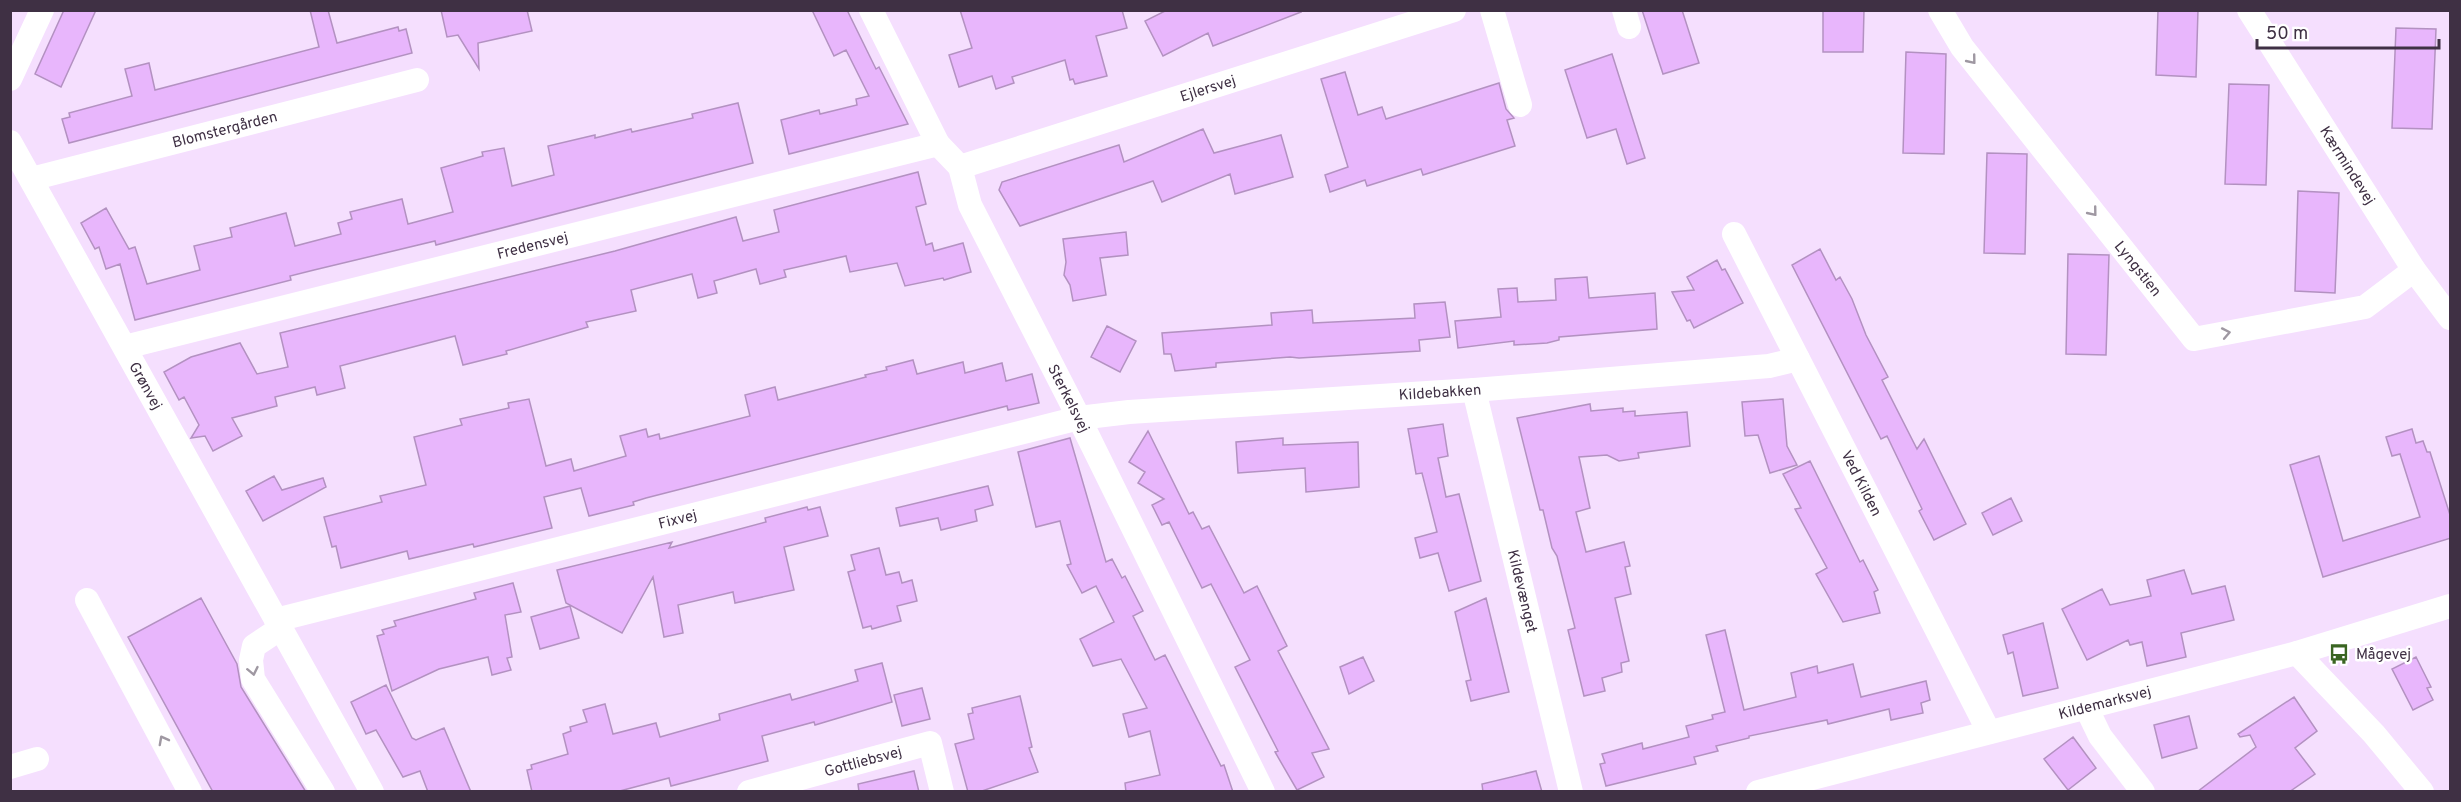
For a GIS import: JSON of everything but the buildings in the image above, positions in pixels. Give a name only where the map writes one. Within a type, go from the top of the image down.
[{"type":"street","points":[[10,79],[42,10]]},
{"type":"street","name":"Sterkelsvej","points":[[871,10],[939,144],[960,167],[970,205],[1079,418],[1263,792]]},
{"type":"street","name":"Ejlersvej","points":[[960,167],[1454,10]]},
{"type":"street","points":[[1492,10],[1520,105]]},
{"type":"street","name":"Lyngstien","points":[[1940,10],[1962,47],[2194,339],[2365,307],[2414,270]]},
{"type":"street","name":"Kærmindevej","points":[[2248,10],[2414,270],[2451,318]]},
{"type":"street","name":"Blomstergården","points":[[31,179],[417,80]]},
{"type":"street","name":"Grønvej","points":[[10,142],[372,792]]},
{"type":"street","name":"Fredensvej","points":[[125,348],[939,144]]},
{"type":"street","name":"Ved Kilden","points":[[1734,234],[1989,732]]},
{"type":"street","name":"Kildebakken","points":[[1079,418],[1129,411],[1474,390],[1769,366],[1798,359]]},
{"type":"street","name":"Kildevænget","points":[[1474,390],[1571,792]]},
{"type":"street","name":"Fixvej","points":[[278,624],[1079,418]]},
{"type":"street","points":[[87,600],[190,792]]},
{"type":"street","name":"Kildemarksvej","points":[[1758,792],[2297,653],[2451,606]]},
{"type":"street","points":[[278,624],[254,646],[251,660],[254,679],[323,792]]},
{"type":"street","points":[[2297,653],[2374,734],[2422,792]]},
{"type":"street","points":[[2087,709],[2100,736],[2143,792]]},
{"type":"street","name":"Gottliebsvej","points":[[749,792],[930,743],[942,792]]},
{"type":"street","points":[[10,767],[37,759]]},
{"type":"place","name":"Mågevej","points":[[2339,654]]}]
